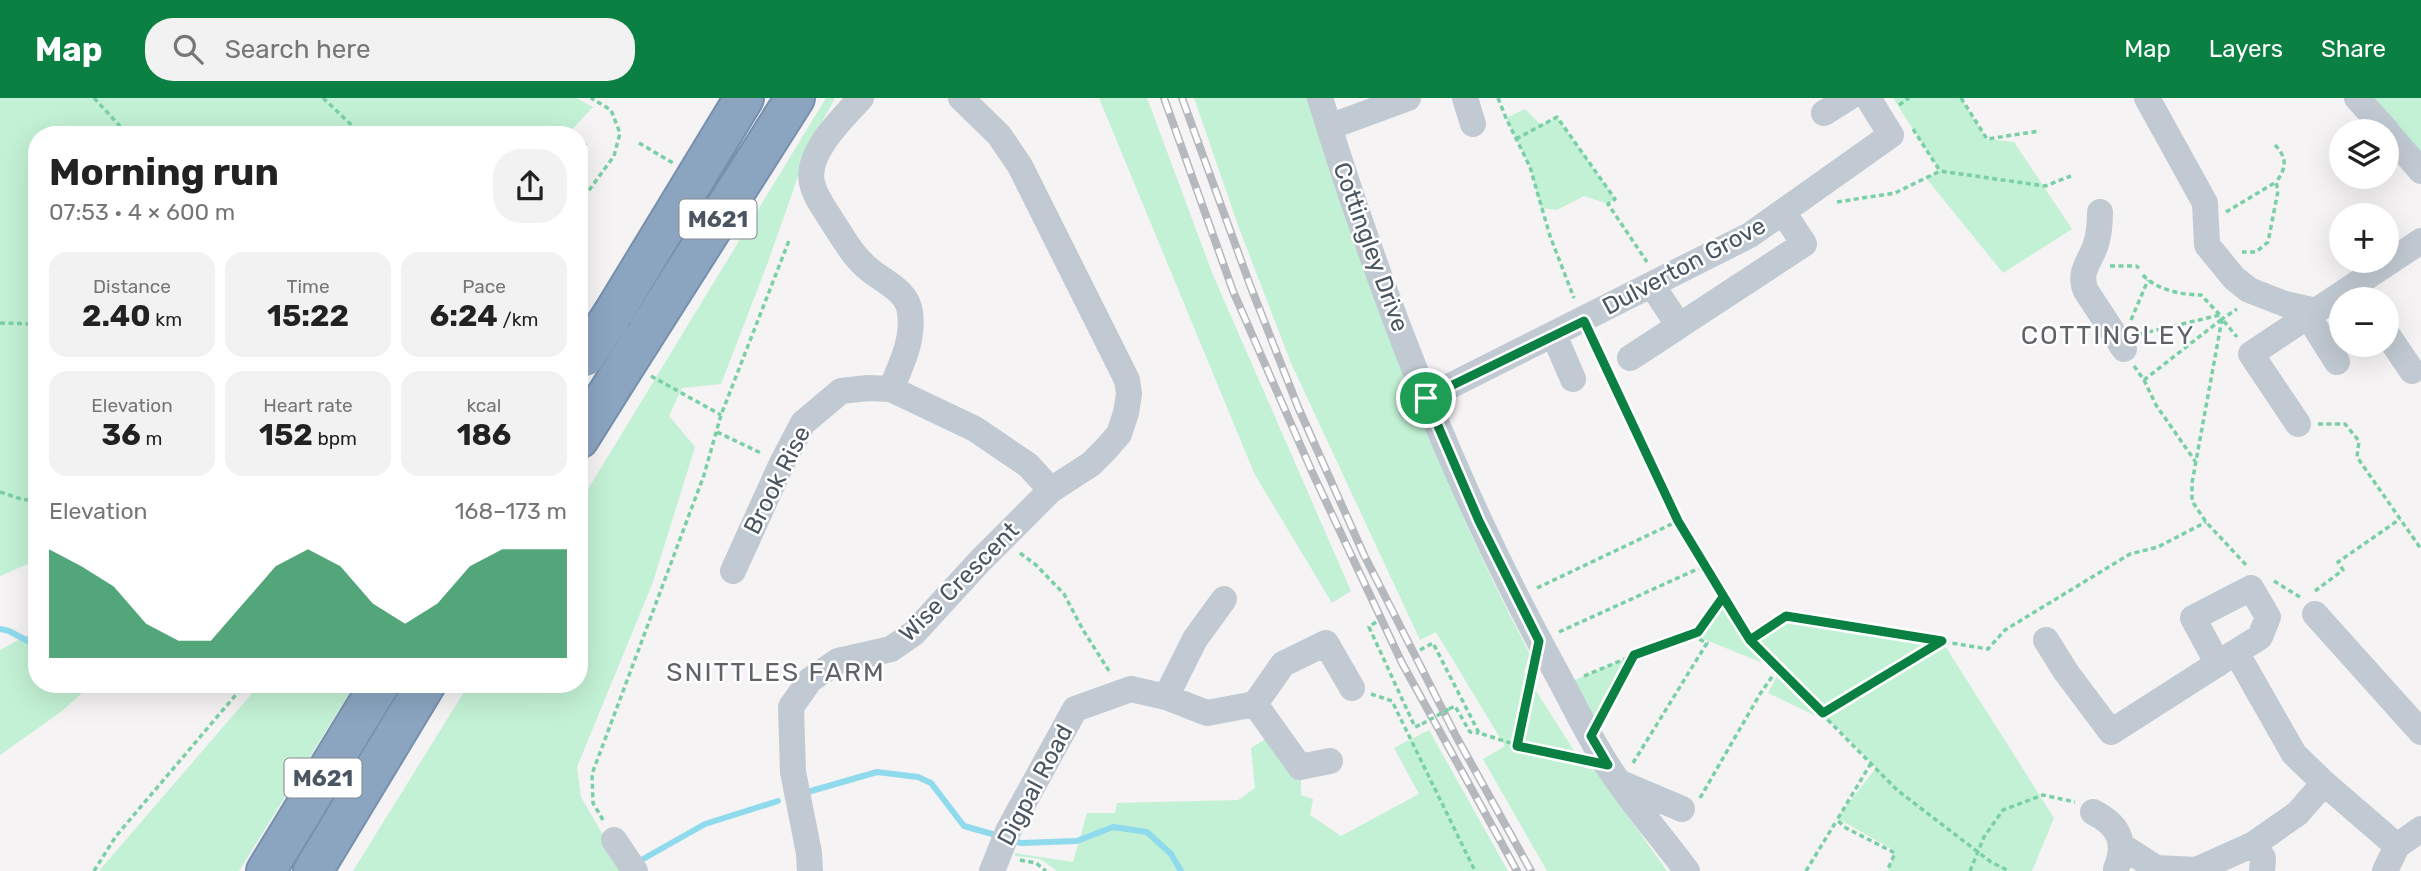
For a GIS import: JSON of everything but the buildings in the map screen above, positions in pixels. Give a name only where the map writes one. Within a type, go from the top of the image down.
[{"type":"highway","name":"M621","points":[[588,352],[744,98]]},
{"type":"highway","name":"M621","points":[[588,425],[795,98]]},
{"type":"highway","name":"M621","points":[[266,871],[375,693]]},
{"type":"highway","name":"M621","points":[[313,871],[421,693]]},
{"type":"street","points":[[862,98],[828,136],[810,169],[816,196],[853,254],[865,267],[900,291],[911,311],[909,346],[891,390]]},
{"type":"street","name":"Wise Crescent","points":[[810,871],[793,772],[791,707],[810,680],[838,661],[891,649],[914,633],[1001,539],[1051,490],[1091,464],[1119,434],[1128,403],[1127,380],[1020,166],[999,135],[961,98]]},
{"type":"street","name":"Cottingley Drive","points":[[1320,98],[1390,303],[1426,398],[1479,521],[1516,598],[1591,736],[1614,774],[1687,871]]},
{"type":"street","points":[[1329,127],[1408,98]]},
{"type":"street","points":[[1465,98],[1473,124]]},
{"type":"street","points":[[1824,113],[1848,98]]},
{"type":"street","name":"Dulverton Grove","points":[[1426,398],[1584,321],[1750,235],[1891,135],[1868,98]]},
{"type":"street","points":[[2147,98],[2205,203],[2207,245],[2234,278],[2249,290],[2312,313],[2337,362]]},
{"type":"street","points":[[2357,98],[2376,119]]},
{"type":"street","points":[[2399,146],[2421,171]]},
{"type":"street","points":[[1630,358],[1810,240],[1783,212]]},
{"type":"street","points":[[2100,212],[2095,246],[2083,269],[2082,281],[2085,291],[2122,342]]},
{"type":"street","points":[[2399,257],[2418,250]]},
{"type":"street","points":[[2362,287],[2373,273]]},
{"type":"street","points":[[1656,283],[1679,326]]},
{"type":"street","points":[[2298,424],[2251,354],[2312,313],[2329,305]]},
{"type":"street","points":[[1554,335],[1573,379]]},
{"type":"street","points":[[2399,352],[2412,371]]},
{"type":"street","name":"Brook Rise","points":[[733,571],[803,423],[841,391],[869,388],[891,390],[975,429],[1027,465],[1051,490]]},
{"type":"street","points":[[2046,640],[2066,672],[2111,732],[2227,658],[2260,637],[2268,617],[2260,584],[2193,618],[2227,658],[2294,754],[2398,846]]},
{"type":"street","points":[[1166,697],[1195,639],[1224,599]]},
{"type":"street","points":[[2309,607],[2421,732]]},
{"type":"street","points":[[1331,761],[1300,767],[1255,704],[1283,664],[1326,643],[1352,688]]},
{"type":"street","name":"Digpal Road","points":[[994,863],[1008,831],[1075,709],[1131,689],[1166,697],[1207,713],[1255,704]]},
{"type":"street","points":[[1614,774],[1689,806]]},
{"type":"street","points":[[2093,812],[2108,820],[2118,834],[2119,858],[2155,868],[2196,870],[2254,844],[2298,813],[2324,783]]},
{"type":"street","points":[[2385,871],[2398,846],[2421,829]]},
{"type":"street","points":[[614,840],[635,871]]},
{"type":"street","points":[[2254,844],[2263,858],[2262,871]]},
{"type":"path","points":[[94,98],[119,126]]},
{"type":"path","points":[[323,98],[353,126]]},
{"type":"path","points":[[588,192],[614,156],[620,133],[611,110],[591,98]]},
{"type":"path","points":[[1498,98],[1530,167],[1550,236],[1584,321],[1678,521],[1750,640],[1897,790],[1978,852],[2009,871]]},
{"type":"path","points":[[1893,98],[1898,106],[1909,98]]},
{"type":"path","points":[[1961,98],[1987,139],[2040,131]]},
{"type":"path","points":[[1516,139],[1557,117],[1615,199],[1608,204],[1656,283]]},
{"type":"path","points":[[1912,128],[1940,171]]},
{"type":"path","points":[[639,143],[696,176]]},
{"type":"path","points":[[2206,224],[2276,182],[2283,174],[2285,160],[2283,153],[2275,145]]},
{"type":"path","points":[[1833,203],[1895,192],[1940,171],[2045,186],[2071,176]]},
{"type":"path","points":[[2217,257],[2231,251],[2256,252],[2268,242],[2278,191],[2276,182]]},
{"type":"path","points":[[614,840],[593,803],[592,774],[704,475],[721,415],[790,238]]},
{"type":"path","points":[[2144,275],[2148,280],[2186,295],[2202,295],[2251,354]]},
{"type":"path","points":[[2122,342],[2148,280]]},
{"type":"path","points":[[2122,342],[2221,317]]},
{"type":"path","points":[[2144,380],[2221,317]]},
{"type":"path","points":[[2221,317],[2192,483],[2192,500],[2206,522],[2260,584],[2300,596],[2309,607],[2343,570],[2338,562],[2400,519]]},
{"type":"path","points":[[0,323],[28,324]]},
{"type":"path","points":[[2122,342],[2157,405],[2196,463]]},
{"type":"path","points":[[2298,424],[2345,424],[2359,441],[2357,457],[2421,549]]},
{"type":"path","points":[[718,432],[782,463]]},
{"type":"path","points":[[0,492],[28,500]]},
{"type":"path","points":[[1516,598],[1678,521]]},
{"type":"path","points":[[1750,640],[1786,616],[1988,649],[2005,630],[2130,554],[2158,547],[2206,522]]},
{"type":"path","points":[[1001,539],[1036,565],[1064,594],[1122,692]]},
{"type":"path","points":[[1517,746],[1539,641],[1704,566]]},
{"type":"path","points":[[1563,685],[1698,632],[1723,597]]},
{"type":"path","points":[[1376,622],[1369,627],[1415,727],[1455,706],[1470,732],[1614,774],[1707,643],[1690,635]]},
{"type":"path","points":[[1823,713],[1942,641]]},
{"type":"path","points":[[1420,650],[1433,643],[1479,733]]},
{"type":"path","points":[[1591,736],[1634,655]]},
{"type":"path","points":[[1689,806],[1717,771],[1760,694],[1778,668]]},
{"type":"path","points":[[1352,688],[1392,701],[1402,696]]},
{"type":"path","points":[[94,871],[116,836],[237,693]]},
{"type":"path","points":[[1392,701],[1475,871]]},
{"type":"path","points":[[1806,871],[1871,763]]},
{"type":"path","points":[[1970,871],[1984,837],[2003,810],[2043,795],[2078,802],[2093,812]]},
{"type":"path","points":[[1838,820],[1846,828],[1895,853],[1887,871]]},
{"type":"path","points":[[994,863],[1036,863],[1046,871]]},
{"type":"green space","points":[[0,98],[576,98],[593,107],[575,126],[28,126],[28,564],[0,576]]},
{"type":"green space","points":[[826,98],[835,98],[808,148],[721,384],[682,388],[669,416],[695,447],[653,582],[577,767],[581,797],[624,871],[353,871],[463,693],[588,693],[588,489]]},
{"type":"green space","points":[[1099,98],[1147,98],[1213,275],[1351,591],[1332,603],[1255,475]]},
{"type":"green space","points":[[1194,98],[1308,98],[1407,380],[1464,519],[1530,654],[1524,672],[1585,768],[1595,770],[1667,871],[1547,871],[1483,759],[1505,746],[1436,632],[1420,640],[1291,363],[1239,228]]},
{"type":"green space","points":[[1893,98],[1961,98],[1987,139],[2014,142],[2072,229],[2003,273],[1926,178],[1940,171]]},
{"type":"green space","points":[[2357,98],[2421,98],[2421,171],[2399,146],[2399,119],[2375,119]]},
{"type":"green space","points":[[1525,109],[1541,125],[1557,117],[1615,199],[1608,204],[1584,196],[1557,210],[1541,208],[1530,167],[1506,118]]},
{"type":"green space","points":[[1723,597],[1750,640],[1786,616],[1942,641],[2054,818],[2032,871],[1888,871],[1895,851],[1837,818],[1876,768],[1835,725],[1768,693],[1780,670],[1701,638]]},
{"type":"green space","points":[[28,635],[28,693],[82,693],[62,711],[0,755],[0,650]]},
{"type":"green space","points":[[1634,655],[1591,735],[1563,685]]},
{"type":"green space","points":[[252,693],[349,693],[239,871],[99,871]]},
{"type":"green space","points":[[1429,730],[1508,871],[1057,871],[1040,859],[1015,856],[1015,853],[1073,862],[1087,813],[1115,813],[1117,803],[1238,800],[1255,788],[1251,748],[1267,738],[1301,778],[1301,795],[1313,799],[1310,815],[1341,836],[1419,794],[1394,748]]},
{"type":"waterway","points":[[0,629],[28,641]]},
{"type":"waterway","points":[[811,791],[877,772],[918,777],[931,783],[964,826],[999,836]]},
{"type":"waterway","points":[[636,863],[705,824],[778,801]]},
{"type":"waterway","points":[[1010,840],[1021,843],[1077,841],[1113,827],[1147,832],[1171,854],[1181,871]]},
{"type":"railway","points":[[1164,98],[1233,291],[1313,474],[1402,663],[1517,871]]},
{"type":"railway","points":[[1182,98],[1298,407],[1364,555],[1457,738],[1531,871]]},
{"type":"district","name":"COTTINGLEY","points":[[2108,335]]},
{"type":"district","name":"SNITTLES FARM","points":[[776,672]]},
{"type":"route","points":[[1426,398],[1479,521],[1539,641],[1517,746],[1608,765],[1591,736],[1634,655],[1698,632],[1723,597],[1750,640],[1823,713],[1942,641],[1786,616],[1750,640],[1678,521],[1584,321],[1426,398]]}]
